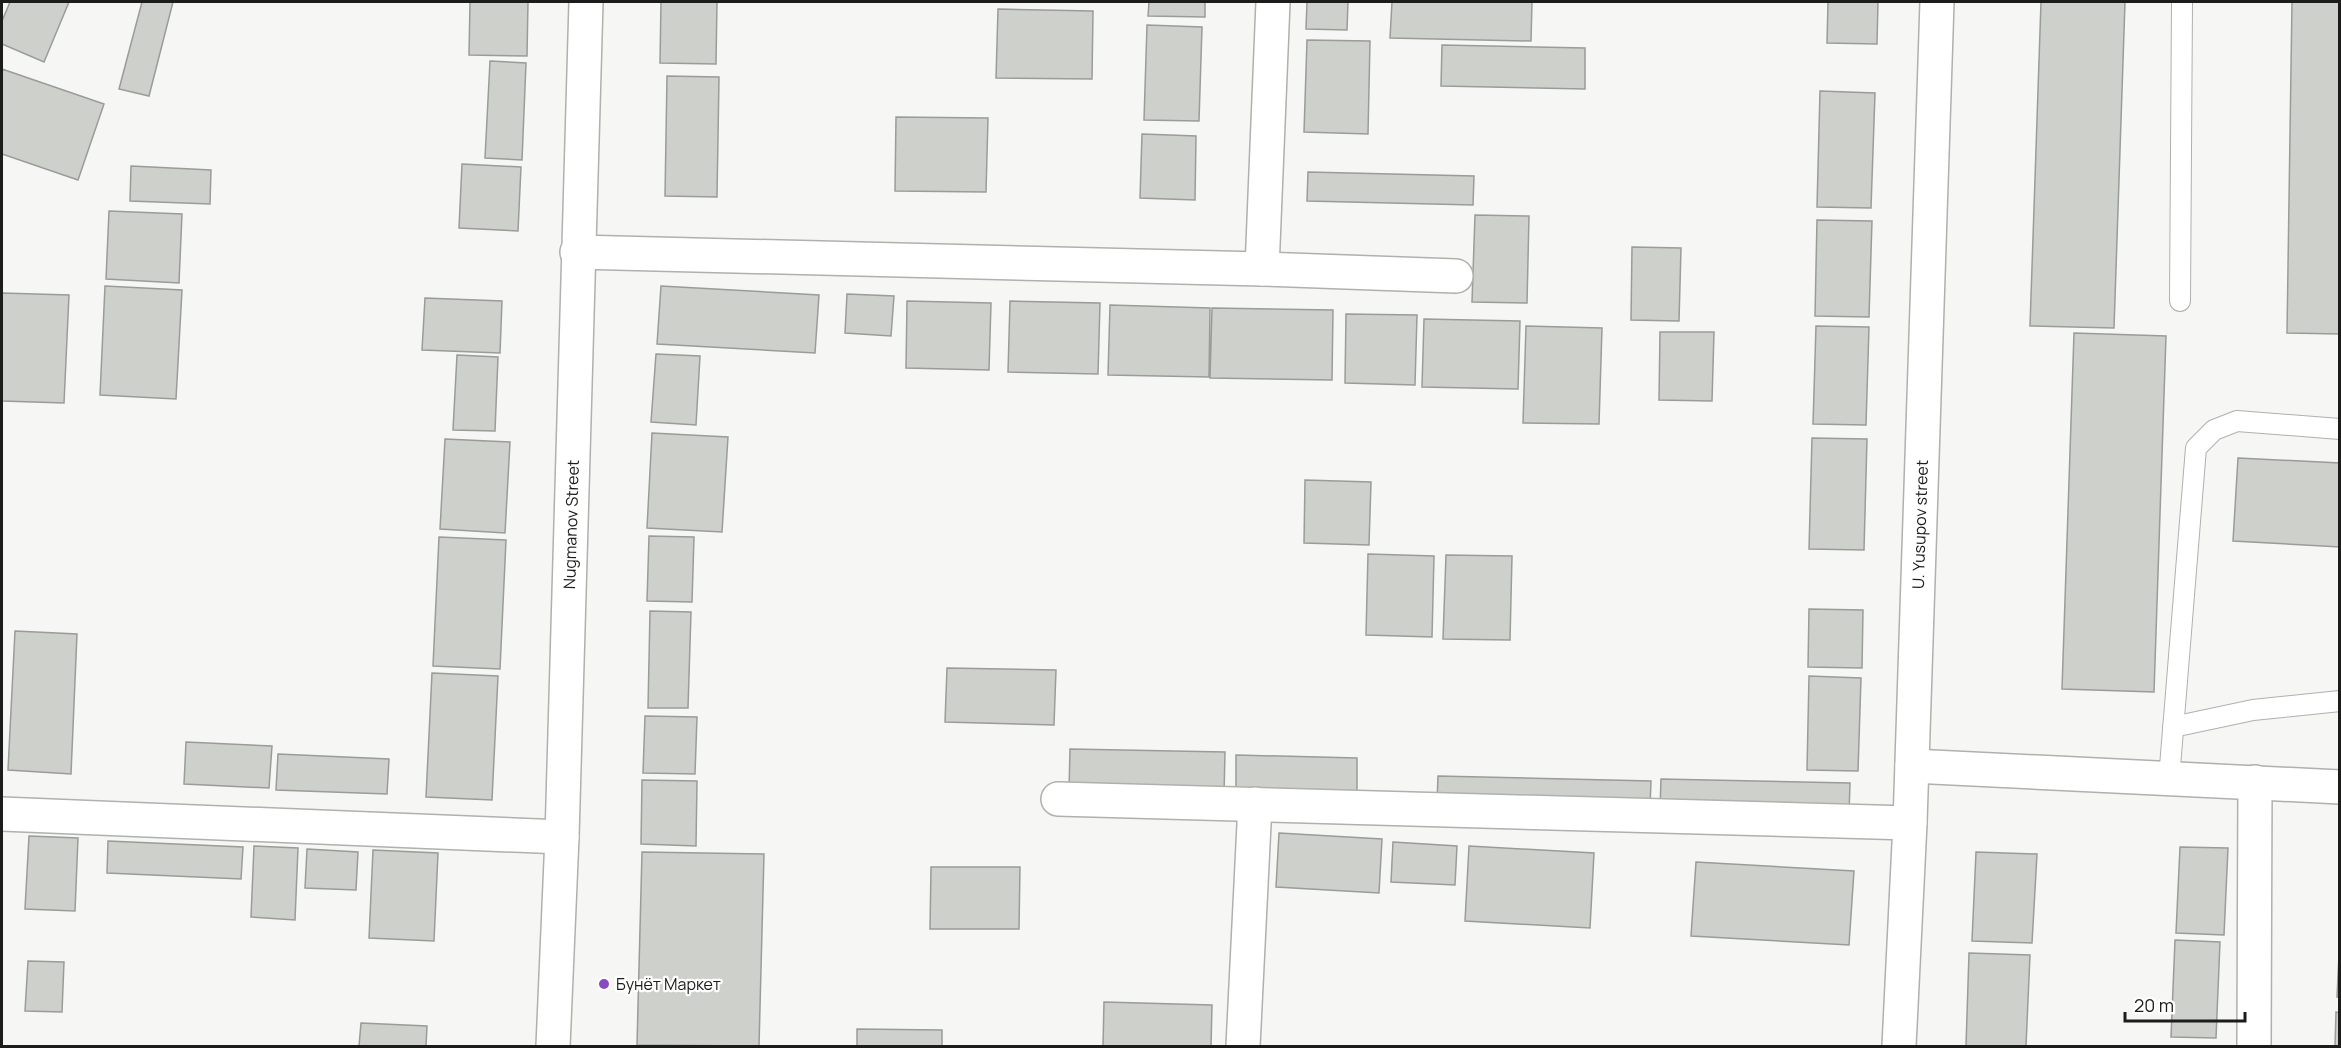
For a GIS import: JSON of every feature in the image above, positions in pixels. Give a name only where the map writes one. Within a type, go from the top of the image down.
[{"type":"street","name":"Nugmanov Street","points":[[553,1047],[562,837],[577,252],[586,2]]},
{"type":"street","points":[[1262,268],[1273,2]]},
{"type":"street","name":"U. Yusupov street","points":[[1899,1047],[1910,823],[1937,2]]},
{"type":"street","points":[[577,252],[1262,268],[1456,276]]},
{"type":"street","points":[[1912,766],[2340,787]]},
{"type":"street","points":[[2254,1047],[2255,782]]},
{"type":"street","points":[[1058,799],[1910,823]]},
{"type":"street","points":[[1243,1047],[1255,804]]},
{"type":"street","points":[[2,814],[562,837]]},
{"type":"lane","points":[[2180,301],[2182,2]]},
{"type":"lane","points":[[2169,779],[2196,448],[2214,430],[2237,421],[2340,429]]},
{"type":"lane","points":[[2173,727],[2253,710],[2340,701]]},
{"type":"building","points":[[10,2],[69,2],[44,62],[2,44],[2,21]]},
{"type":"building","points":[[142,2],[173,2],[149,96],[119,89]]},
{"type":"building","points":[[470,2],[528,2],[527,56],[469,55]]},
{"type":"building","points":[[661,2],[717,2],[716,64],[660,63]]},
{"type":"building","points":[[1149,2],[1205,2],[1205,17],[1148,16]]},
{"type":"building","points":[[1307,2],[1348,2],[1347,30],[1306,29]]},
{"type":"building","points":[[1392,2],[1532,2],[1531,41],[1390,38]]},
{"type":"building","points":[[1828,2],[1878,2],[1877,44],[1827,43]]},
{"type":"building","points":[[2041,2],[2125,2],[2114,328],[2030,326]]},
{"type":"building","points":[[2292,2],[2340,2],[2340,334],[2287,333]]},
{"type":"building","points":[[998,9],[1093,11],[1092,79],[996,78]]},
{"type":"building","points":[[1147,25],[1202,27],[1199,121],[1144,120]]},
{"type":"building","points":[[1307,40],[1370,41],[1368,134],[1304,132]]},
{"type":"building","points":[[1442,45],[1585,48],[1585,89],[1441,86]]},
{"type":"building","points":[[490,61],[526,63],[522,160],[485,158]]},
{"type":"building","points":[[2,69],[104,104],[78,180],[2,154]]},
{"type":"building","points":[[667,76],[719,77],[717,197],[665,196]]},
{"type":"building","points":[[1820,91],[1875,93],[1871,208],[1817,207]]},
{"type":"building","points":[[896,117],[988,118],[986,192],[895,191]]},
{"type":"building","points":[[1142,134],[1196,136],[1195,200],[1140,198]]},
{"type":"building","points":[[462,164],[521,167],[518,231],[459,228]]},
{"type":"building","points":[[131,166],[211,170],[210,204],[130,201]]},
{"type":"building","points":[[1308,172],[1474,176],[1473,205],[1307,201]]},
{"type":"building","points":[[109,211],[182,214],[179,283],[106,279]]},
{"type":"building","points":[[1475,215],[1529,216],[1527,303],[1472,302]]},
{"type":"building","points":[[1817,220],[1872,221],[1869,317],[1815,316]]},
{"type":"building","points":[[1632,247],[1681,248],[1679,321],[1631,320]]},
{"type":"building","points":[[105,286],[182,290],[176,399],[100,395]]},
{"type":"building","points":[[661,286],[819,295],[815,353],[657,344]]},
{"type":"building","points":[[2,293],[69,295],[64,403],[2,401]]},
{"type":"building","points":[[847,294],[894,296],[891,336],[845,333]]},
{"type":"building","points":[[425,298],[502,301],[500,353],[422,350]]},
{"type":"building","points":[[907,301],[991,303],[989,370],[906,368]]},
{"type":"building","points":[[1010,301],[1100,303],[1098,374],[1008,372]]},
{"type":"building","points":[[1110,305],[1210,308],[1209,377],[1108,375]]},
{"type":"building","points":[[1212,308],[1333,310],[1332,380],[1210,378]]},
{"type":"building","points":[[1346,314],[1417,315],[1415,385],[1345,383]]},
{"type":"building","points":[[1424,319],[1520,321],[1518,389],[1422,387]]},
{"type":"building","points":[[1526,326],[1602,328],[1599,424],[1523,423]]},
{"type":"building","points":[[1816,326],[1869,327],[1866,425],[1813,424]]},
{"type":"building","points":[[1660,332],[1714,332],[1712,401],[1659,400]]},
{"type":"building","points":[[2074,333],[2166,336],[2154,692],[2062,689]]},
{"type":"building","points":[[656,354],[700,356],[696,425],[651,422]]},
{"type":"building","points":[[457,355],[498,357],[495,431],[453,430]]},
{"type":"building","points":[[652,433],[728,437],[722,532],[647,528]]},
{"type":"building","points":[[1812,438],[1867,439],[1864,550],[1809,549]]},
{"type":"building","points":[[445,439],[510,442],[505,533],[440,529]]},
{"type":"building","points":[[2238,458],[2340,463],[2340,547],[2233,541]]},
{"type":"building","points":[[1305,480],[1371,482],[1369,545],[1304,543]]},
{"type":"building","points":[[649,536],[694,537],[692,602],[647,601]]},
{"type":"building","points":[[439,537],[506,540],[500,669],[433,666]]},
{"type":"building","points":[[1368,554],[1434,556],[1432,637],[1366,635]]},
{"type":"building","points":[[1446,555],[1512,556],[1510,640],[1443,639]]},
{"type":"building","points":[[1809,609],[1863,610],[1862,668],[1808,667]]},
{"type":"building","points":[[650,611],[691,612],[688,708],[648,708]]},
{"type":"building","points":[[15,631],[77,634],[71,774],[8,770]]},
{"type":"building","points":[[947,668],[1056,670],[1054,725],[945,722]]},
{"type":"building","points":[[432,673],[498,676],[492,800],[426,797]]},
{"type":"building","points":[[1809,676],[1861,678],[1858,771],[1807,770]]},
{"type":"building","points":[[645,716],[697,717],[695,774],[643,773]]},
{"type":"building","points":[[186,742],[272,746],[269,788],[184,784]]},
{"type":"building","points":[[1070,749],[1225,752],[1224,795],[1069,791]]},
{"type":"building","points":[[278,754],[389,759],[387,794],[276,790]]},
{"type":"building","points":[[1236,755],[1357,758],[1357,797],[1236,794]]},
{"type":"building","points":[[1438,776],[1651,781],[1650,807],[1437,802]]},
{"type":"building","points":[[1661,779],[1850,783],[1849,814],[1660,809]]},
{"type":"building","points":[[642,780],[697,781],[696,846],[641,844]]},
{"type":"building","points":[[1279,833],[1382,839],[1379,893],[1276,887]]},
{"type":"building","points":[[29,836],[78,838],[75,911],[25,909]]},
{"type":"building","points":[[108,841],[243,847],[241,879],[107,873]]},
{"type":"building","points":[[1393,842],[1457,846],[1455,885],[1391,882]]},
{"type":"building","points":[[254,846],[298,848],[295,920],[251,917]]},
{"type":"building","points":[[1469,846],[1594,853],[1590,928],[1465,921]]},
{"type":"building","points":[[2180,847],[2228,848],[2224,935],[2176,933]]},
{"type":"building","points":[[307,849],[358,852],[356,890],[305,888]]},
{"type":"building","points":[[373,850],[438,853],[434,941],[369,938]]},
{"type":"building","points":[[642,852],[764,854],[759,1046],[637,1045]]},
{"type":"building","points":[[1976,852],[2037,854],[2032,943],[1972,941]]},
{"type":"building","points":[[1696,862],[1854,871],[1849,945],[1691,936]]},
{"type":"building","points":[[931,867],[1020,867],[1019,929],[930,929]]},
{"type":"building","points":[[2340,934],[2340,997],[2337,997]]},
{"type":"building","points":[[2175,940],[2220,942],[2216,1038],[2171,1037]]},
{"type":"building","points":[[1969,953],[2030,955],[2026,1046],[1966,1046]]},
{"type":"building","points":[[28,961],[64,962],[62,1012],[25,1011]]},
{"type":"building","points":[[1104,1002],[1212,1005],[1211,1046],[1103,1046]]},
{"type":"building","points":[[2336,1012],[2340,1013],[2340,1046],[2335,1046]]},
{"type":"building","points":[[361,1023],[427,1026],[426,1046],[359,1046]]},
{"type":"building","points":[[857,1029],[942,1030],[942,1046],[857,1046]]},
{"type":"place","name":"Бунёт Маркет","points":[[604,984]]}]
